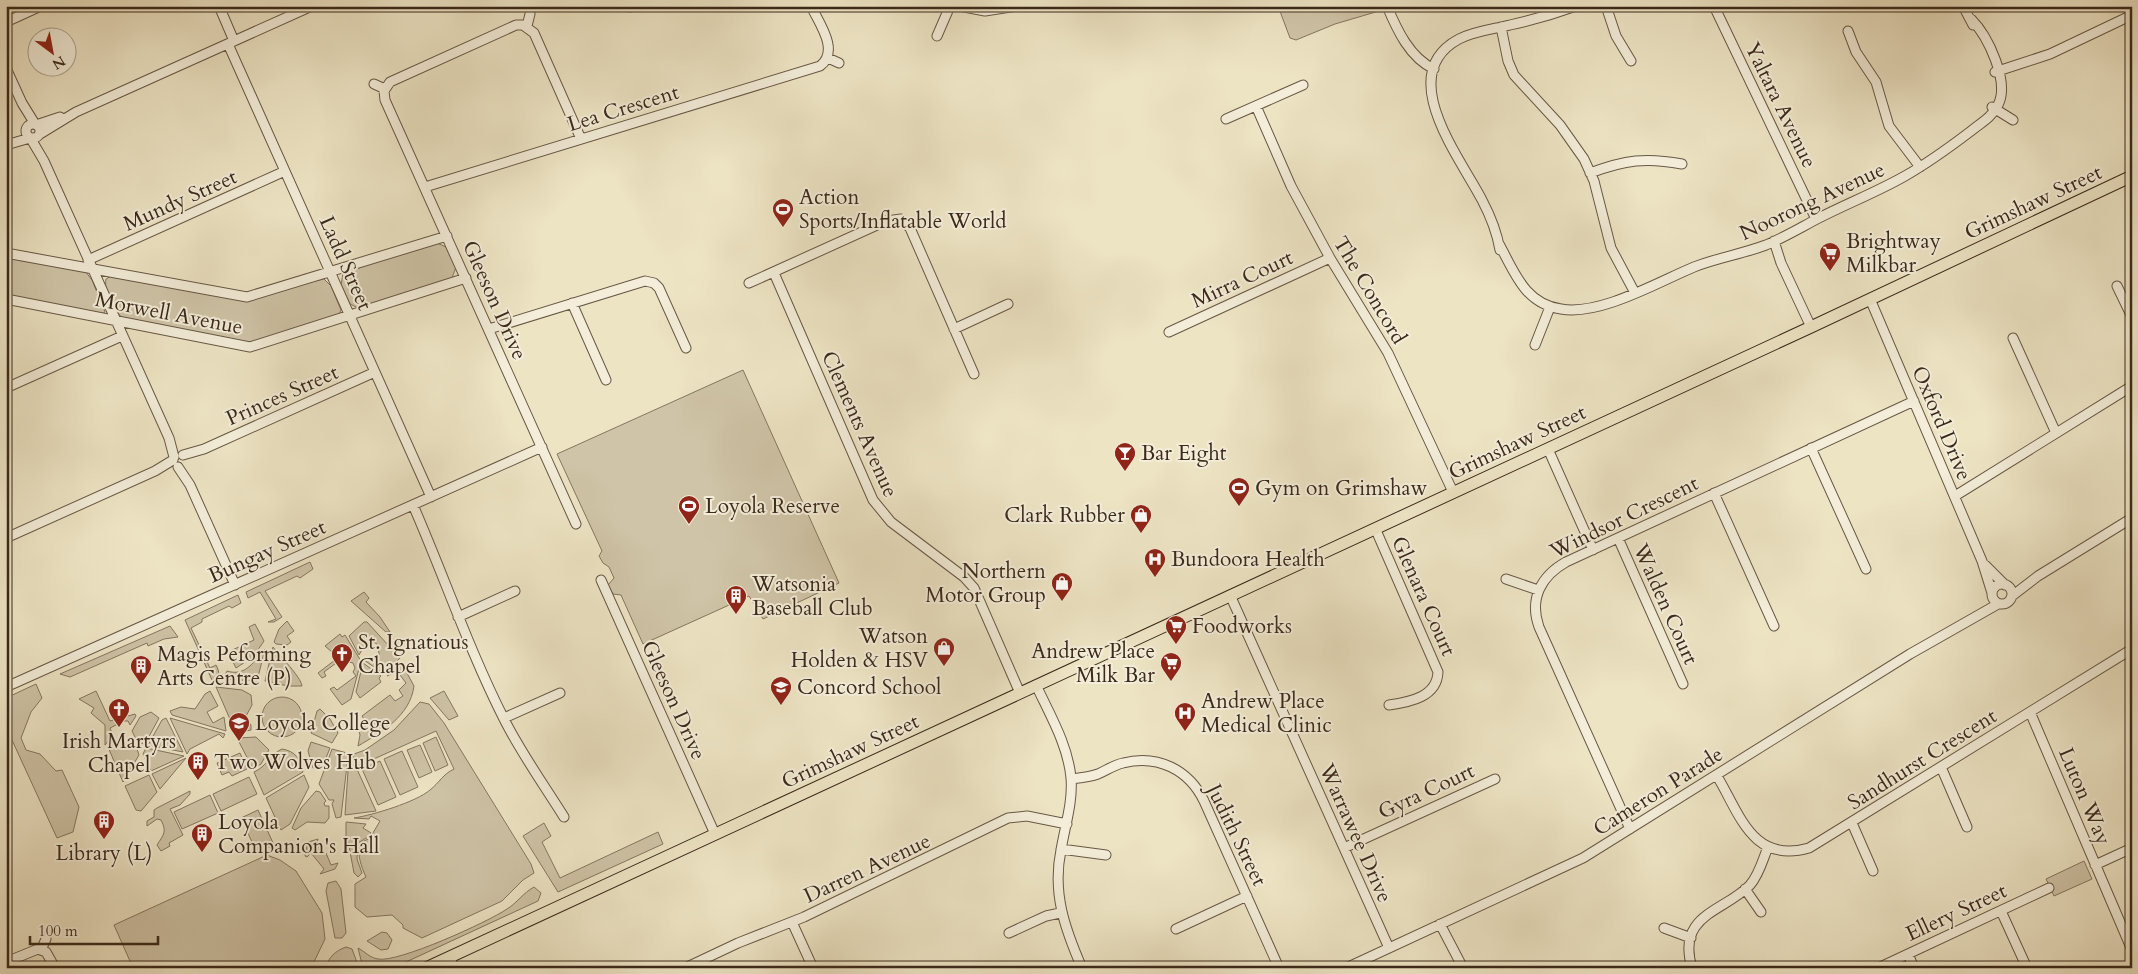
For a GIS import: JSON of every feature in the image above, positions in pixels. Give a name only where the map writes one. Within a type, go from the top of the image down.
[{"type":"main road","name":"Grimshaw Street","points":[[426,968],[452,962],[715,834],[1811,327],[2132,176]]},
{"type":"street","points":[[6,22],[41,6]]},
{"type":"street","name":"Ladd Street","points":[[219,6],[231,42],[285,172],[432,497]]},
{"type":"street","points":[[6,142],[312,6]]},
{"type":"street","points":[[811,6],[829,46],[828,58],[839,63]]},
{"type":"street","points":[[937,36],[950,6]]},
{"type":"street","points":[[959,6],[985,11],[1017,6]]},
{"type":"street","points":[[1387,6],[1409,46],[1435,66]]},
{"type":"street","points":[[1535,345],[1549,309],[1532,297],[1520,283],[1499,244],[1487,210],[1456,158],[1442,129],[1431,93],[1435,66],[1445,50],[1457,40],[1576,6]]},
{"type":"street","points":[[1606,6],[1616,36],[1631,61]]},
{"type":"street","name":"Yaltara Avenue","points":[[1714,6],[1816,219]]},
{"type":"street","points":[[1963,6],[1980,30],[1997,72],[2002,90],[1994,108],[2013,120]]},
{"type":"street","points":[[526,26],[530,14]]},
{"type":"street","points":[[1997,72],[2050,54],[2132,15]]},
{"type":"street","points":[[374,84],[385,89],[390,82],[520,24],[526,26],[534,33],[581,139]]},
{"type":"street","points":[[1501,27],[1508,61],[1514,75],[1571,138],[1590,172],[1608,239],[1635,293]]},
{"type":"street","points":[[1848,31],[1856,52],[1876,82],[1889,126],[1920,167]]},
{"type":"street","name":"Lea Crescent","points":[[425,187],[817,67],[828,58]]},
{"type":"street","points":[[6,68],[22,103],[44,161],[235,585]]},
{"type":"street","points":[[1226,119],[1303,84]]},
{"type":"street","name":"Gleeson Drive","points":[[385,89],[385,100],[576,524]]},
{"type":"street","name":"The Concord","points":[[1256,106],[1291,186],[1330,258],[1388,353],[1453,492]]},
{"type":"street","name":"Noorong Avenue","points":[[1549,309],[1578,310],[1614,301],[1706,262],[1770,243],[1894,182],[1920,167],[1985,121],[1994,108]]},
{"type":"street","points":[[6,146],[33,131]]},
{"type":"street","points":[[1590,172],[1635,159],[1661,160],[1682,164]]},
{"type":"street","name":"Mundy Street","points":[[88,260],[285,172]]},
{"type":"street","points":[[750,283],[886,221],[901,219],[910,228],[974,374]]},
{"type":"street","name":"Morwell Avenue","points":[[6,253],[242,297],[256,295],[447,236]]},
{"type":"street","points":[[1770,243],[1811,327]]},
{"type":"street","name":"Mirra Court","points":[[1169,332],[1330,258]]},
{"type":"street","name":"Clements Avenue","points":[[774,273],[873,500],[891,522],[964,577],[974,588],[1020,693]]},
{"type":"street","name":"Morwell Avenue","points":[[6,299],[250,347],[466,278]]},
{"type":"street","points":[[489,329],[640,281],[652,282],[658,288],[686,348]]},
{"type":"street","points":[[2117,286],[2132,317]]},
{"type":"street","name":"Oxford Drive","points":[[1870,299],[1982,561],[1992,594]]},
{"type":"street","points":[[572,302],[606,380]]},
{"type":"street","points":[[954,329],[1008,304]]},
{"type":"street","points":[[6,388],[122,336]]},
{"type":"street","points":[[2013,338],[2056,434]]},
{"type":"street","name":"Princes Street","points":[[6,538],[375,372]]},
{"type":"street","points":[[1955,496],[2132,386]]},
{"type":"street","name":"Windsor Crescent","points":[[1538,590],[1544,580],[1558,566],[1914,401]]},
{"type":"street","name":"Bungay Street","points":[[6,687],[542,447]]},
{"type":"street","points":[[1811,448],[1866,569]]},
{"type":"street","points":[[1548,449],[1593,550]]},
{"type":"street","points":[[1714,493],[1774,626]]},
{"type":"street","points":[[413,505],[458,617],[504,718],[564,817]]},
{"type":"street","points":[[2038,576],[2006,586],[1995,587],[1992,594],[1998,604],[2007,603],[2012,596],[2038,576],[2132,518]]},
{"type":"street","name":"Glenara Court","points":[[1375,528],[1438,672],[1436,684],[1428,693],[1412,700],[1389,705]]},
{"type":"street","name":"Walden Court","points":[[1618,538],[1683,684]]},
{"type":"street","name":"Oxford Drive","points":[[1982,561],[2006,586]]},
{"type":"street","points":[[1506,579],[1538,590],[1535,609],[1539,627],[1630,829]]},
{"type":"street","name":"Gleeson Drive","points":[[601,580],[715,834]]},
{"type":"street","points":[[2006,586],[2011,591],[2012,596]]},
{"type":"street","points":[[458,617],[515,591]]},
{"type":"street","name":"Cameron Parade","points":[[1974,616],[1992,594]]},
{"type":"street","name":"Warrawee Drive","points":[[1230,595],[1389,948]]},
{"type":"street","name":"Cameron Parade","points":[[1346,968],[1582,858],[1974,616],[1998,604]]},
{"type":"street","name":"Sandhurst Crescent","points":[[1768,847],[1786,851],[1810,848],[2132,649]]},
{"type":"street","points":[[1036,685],[1064,747],[1071,779],[1067,824],[1061,849],[1058,881],[1060,912],[1082,968]]},
{"type":"street","points":[[504,718],[560,693]]},
{"type":"street","name":"Luton Way","points":[[2030,712],[2132,950]]},
{"type":"street","name":"Judith Street","points":[[1071,779],[1096,775],[1114,766],[1138,760],[1156,761],[1180,772],[1200,793],[1279,968]]},
{"type":"street","points":[[1941,767],[1967,827]]},
{"type":"street","points":[[1692,968],[1689,952],[1691,938],[1703,917],[1745,888],[1755,878],[1768,847],[1749,832],[1714,777]]},
{"type":"street","name":"Gyra Court","points":[[1344,848],[1496,779]]},
{"type":"street","name":"Darren Avenue","points":[[685,968],[910,868],[1008,818],[1027,816],[1067,824]]},
{"type":"street","points":[[1852,823],[1873,871]]},
{"type":"street","points":[[2096,865],[2132,848]]},
{"type":"street","points":[[1061,849],[1106,855]]},
{"type":"street","points":[[1745,888],[1761,912]]},
{"type":"street","name":"Ellery Street","points":[[1878,968],[2049,888]]},
{"type":"street","points":[[1176,929],[1247,896]]},
{"type":"street","points":[[2001,911],[2027,968]]},
{"type":"street","points":[[1009,933],[1046,916],[1060,912]]},
{"type":"street","points":[[792,922],[813,968]]},
{"type":"street","points":[[1443,923],[1464,968]]},
{"type":"street","points":[[1664,928],[1691,938]]},
{"type":"street","points":[[41,950],[46,939]]},
{"type":"street","points":[[6,962],[33,950],[41,950],[48,955],[55,968]]},
{"type":"street","points":[[1908,954],[1914,968]]},
{"type":"shaded area","points":[[1278,6],[1377,6],[1379,11],[1335,24],[1296,40],[1290,38]]},
{"type":"shaded area","points":[[437,243],[446,247],[456,267],[452,278],[358,308],[350,304],[341,285],[343,273]]},
{"type":"shaded area","points":[[6,257],[85,271],[92,280],[105,312],[102,314],[6,297]]},
{"type":"shaded area","points":[[111,276],[237,299],[324,279],[331,286],[341,310],[338,316],[254,344],[125,320],[114,308],[106,290],[106,279]]},
{"type":"shaded area","name":"Loyola Reserve","points":[[743,370],[839,583],[763,619],[749,596],[643,644],[621,595],[613,594],[608,585],[614,578],[609,567],[603,563],[599,556],[602,551],[557,454]]},
{"type":"shaded area","points":[[310,562],[313,569],[300,578],[297,576],[265,591],[282,617],[274,622],[268,622],[276,619],[260,592],[248,598],[246,592]]},
{"type":"shaded area","points":[[364,592],[369,598],[366,602],[380,617],[390,632],[386,632],[351,601]]},
{"type":"shaded area","points":[[238,595],[241,603],[232,608],[229,606],[202,619],[202,622],[191,628],[210,668],[216,665],[218,669],[219,674],[216,680],[212,680],[185,620]]},
{"type":"shaded area","points":[[287,621],[294,631],[287,636],[291,642],[287,645],[276,644],[274,642],[279,629]]},
{"type":"shaded area","points":[[364,622],[367,622],[400,658],[384,674],[364,660],[379,655],[378,645],[374,642],[366,643],[359,655],[349,636]]},
{"type":"shaded area","points":[[255,624],[264,641],[253,657],[236,668],[228,652],[254,640],[249,627]]},
{"type":"shaded area","points":[[170,626],[178,637],[164,639],[148,646],[147,643],[70,677],[60,674]]},
{"type":"shaded area","points":[[340,634],[342,637],[345,635],[361,661],[351,699],[342,705],[330,689],[334,687],[337,690],[356,676],[353,672],[355,668],[353,663],[345,661],[343,658],[324,672],[326,676],[322,678],[318,673],[335,660],[332,652],[325,646]]},
{"type":"shaded area","points":[[273,647],[294,672],[302,686],[288,686],[265,681]]},
{"type":"shaded area","points":[[265,649],[257,681],[223,679],[227,671],[239,672],[249,667]]},
{"type":"shaded area","points":[[363,663],[381,676],[379,678],[381,682],[360,698],[356,692]]},
{"type":"shaded area","points":[[402,664],[414,686],[407,706],[394,722],[358,746],[360,735],[358,728],[366,722],[362,716],[390,695],[395,701],[403,696],[399,690],[406,683],[397,671],[387,676]]},
{"type":"shaded area","points":[[36,684],[42,698],[31,712],[21,738],[26,750],[40,754],[56,771],[62,770],[79,807],[73,832],[57,838],[6,727],[6,698]]},
{"type":"shaded area","points":[[216,687],[242,690],[251,695],[252,705],[245,718],[251,725],[251,730],[236,733]]},
{"type":"shaded area","points":[[96,691],[110,721],[135,714],[136,716],[130,725],[128,721],[124,721],[110,728],[113,736],[105,745],[105,725],[91,713],[94,708],[79,699]]},
{"type":"shaded area","points":[[210,691],[218,706],[207,712],[213,723],[224,717],[226,731],[172,715],[170,711],[181,707],[195,709],[205,694]]},
{"type":"shaded area","points":[[444,691],[458,716],[449,720],[430,698]]},
{"type":"shaded area","points":[[286,697],[293,700],[299,706],[302,717],[301,725],[293,734],[286,737],[278,737],[271,734],[263,725],[262,713],[265,706],[274,698]]},
{"type":"shaded area","points":[[420,702],[429,704],[444,723],[531,864],[534,873],[523,880],[502,901],[422,938],[403,928],[403,925],[392,915],[367,917],[355,907],[355,884],[366,877],[360,860],[360,843],[370,838],[380,821],[371,816],[369,819],[354,818],[383,811],[415,799],[430,790],[447,773],[454,769],[436,731],[356,767],[376,811],[345,815],[348,771],[354,754],[365,750],[394,730]]},
{"type":"shaded area","points":[[320,709],[330,719],[338,733],[332,743],[311,733],[317,711]]},
{"type":"shaded area","points":[[151,712],[159,718],[145,744],[138,743],[132,731],[140,717]]},
{"type":"shaded area","points":[[166,718],[183,752],[148,745],[162,720]]},
{"type":"shaded area","points":[[170,718],[225,734],[223,738],[219,734],[190,749],[187,754]]},
{"type":"shaded area","points":[[256,737],[269,750],[261,764],[253,769],[237,738]]},
{"type":"shaded area","points":[[436,737],[448,765],[435,771],[423,743]]},
{"type":"shaded area","points":[[112,742],[136,746],[139,755],[123,782],[108,747]]},
{"type":"shaded area","points":[[311,742],[330,748],[324,763],[313,768],[308,751]]},
{"type":"shaded area","points":[[420,745],[432,772],[419,778],[407,750]]},
{"type":"shaded area","points":[[146,748],[184,756],[151,771],[143,754]]},
{"type":"shaded area","points":[[282,749],[297,756],[303,772],[264,795],[254,772]]},
{"type":"shaded area","points":[[332,749],[351,754],[347,765],[341,817],[336,818],[332,804],[334,800],[329,800],[319,784]]},
{"type":"shaded area","points":[[402,751],[418,787],[400,795],[384,759]]},
{"type":"shaded area","points":[[240,753],[247,769],[232,776],[229,772],[222,775],[217,763]]},
{"type":"shaded area","points":[[186,758],[160,789],[152,774]]},
{"type":"shaded area","points":[[380,761],[396,797],[378,805],[362,769]]},
{"type":"shaded area","points":[[149,775],[157,792],[141,811],[136,810],[125,786]]},
{"type":"shaded area","points":[[304,775],[309,787],[290,824],[281,830],[266,798]]},
{"type":"shaded area","points":[[249,777],[257,794],[221,811],[213,794]]},
{"type":"shaded area","points":[[190,791],[190,794],[180,805],[170,809],[183,835],[169,843],[170,846],[161,851],[157,845],[164,833],[161,820],[157,819],[147,826],[147,821],[154,817],[154,810]]},
{"type":"shaded area","points":[[316,791],[320,792],[326,801],[324,803],[325,806],[329,806],[329,818],[325,823],[307,822],[295,830],[292,828],[301,808]]},
{"type":"shaded area","points":[[210,795],[218,813],[182,829],[174,812]]},
{"type":"shaded area","points":[[258,810],[274,845],[257,853],[241,818]]},
{"type":"shaded area","points":[[346,822],[366,824],[363,828],[371,833],[358,843],[357,859],[362,873],[358,877],[354,873],[348,841],[346,841]]},
{"type":"shaded area","points":[[544,823],[551,836],[542,842],[560,878],[658,832],[663,844],[558,892],[523,836]]},
{"type":"shaded area","points":[[318,839],[316,846],[326,853],[331,865],[338,863],[335,869],[320,874],[324,869],[311,853],[307,857],[305,856],[308,842]]},
{"type":"shaded area","points":[[267,855],[280,860],[296,871],[322,913],[325,939],[311,968],[133,968],[114,925]]},
{"type":"shaded area","points":[[2084,861],[2092,879],[2054,896],[2046,879]]},
{"type":"shaded area","points":[[336,881],[341,889],[346,933],[342,938],[335,938],[326,891],[328,883]]},
{"type":"shaded area","points":[[534,887],[541,893],[538,901],[393,968],[363,968],[358,948],[378,959],[389,959],[404,955],[463,932],[497,915],[511,907]]},
{"type":"shaded area","points":[[382,932],[387,933],[392,940],[388,949],[381,950],[367,941]]},
{"type":"shaded area","points":[[346,947],[352,949],[359,968],[325,968],[333,955]]},
{"type":"place","name":"Action Sports/Inflatable World","points":[[783,228]]},
{"type":"place","name":"Brightway Milkbar","points":[[1830,272]]},
{"type":"place","name":"Bar Eight","points":[[1125,472]]},
{"type":"place","name":"Gym on Grimshaw","points":[[1239,507]]},
{"type":"place","name":"Loyola Reserve","points":[[689,525]]},
{"type":"place","name":"Clark Rubber","points":[[1141,534]]},
{"type":"place","name":"Bundoora Health","points":[[1155,578]]},
{"type":"place","name":"Northern Motor Group","points":[[1062,602]]},
{"type":"place","name":"Watsonia Baseball Club","points":[[736,615]]},
{"type":"place","name":"Foodworks","points":[[1176,645]]},
{"type":"place","name":"Watson Holden & HSV","points":[[944,667]]},
{"type":"place","name":"St. Ignatious Chapel","points":[[342,673]]},
{"type":"place","name":"Andrew Place Milk Bar","points":[[1171,682]]},
{"type":"place","name":"Magis Peforming Arts Centre (P)","points":[[141,685]]},
{"type":"place","name":"Concord School","points":[[781,706]]},
{"type":"place","name":"Irish Martyrs Chapel","points":[[119,728]]},
{"type":"place","name":"Andrew Place Medical Clinic","points":[[1185,732]]},
{"type":"place","name":"Loyola College","points":[[239,742]]},
{"type":"place","name":"Two Wolves Hub","points":[[198,781]]},
{"type":"place","name":"Library (L)","points":[[104,840]]},
{"type":"place","name":"Loyola Companion's Hall","points":[[202,853]]}]
